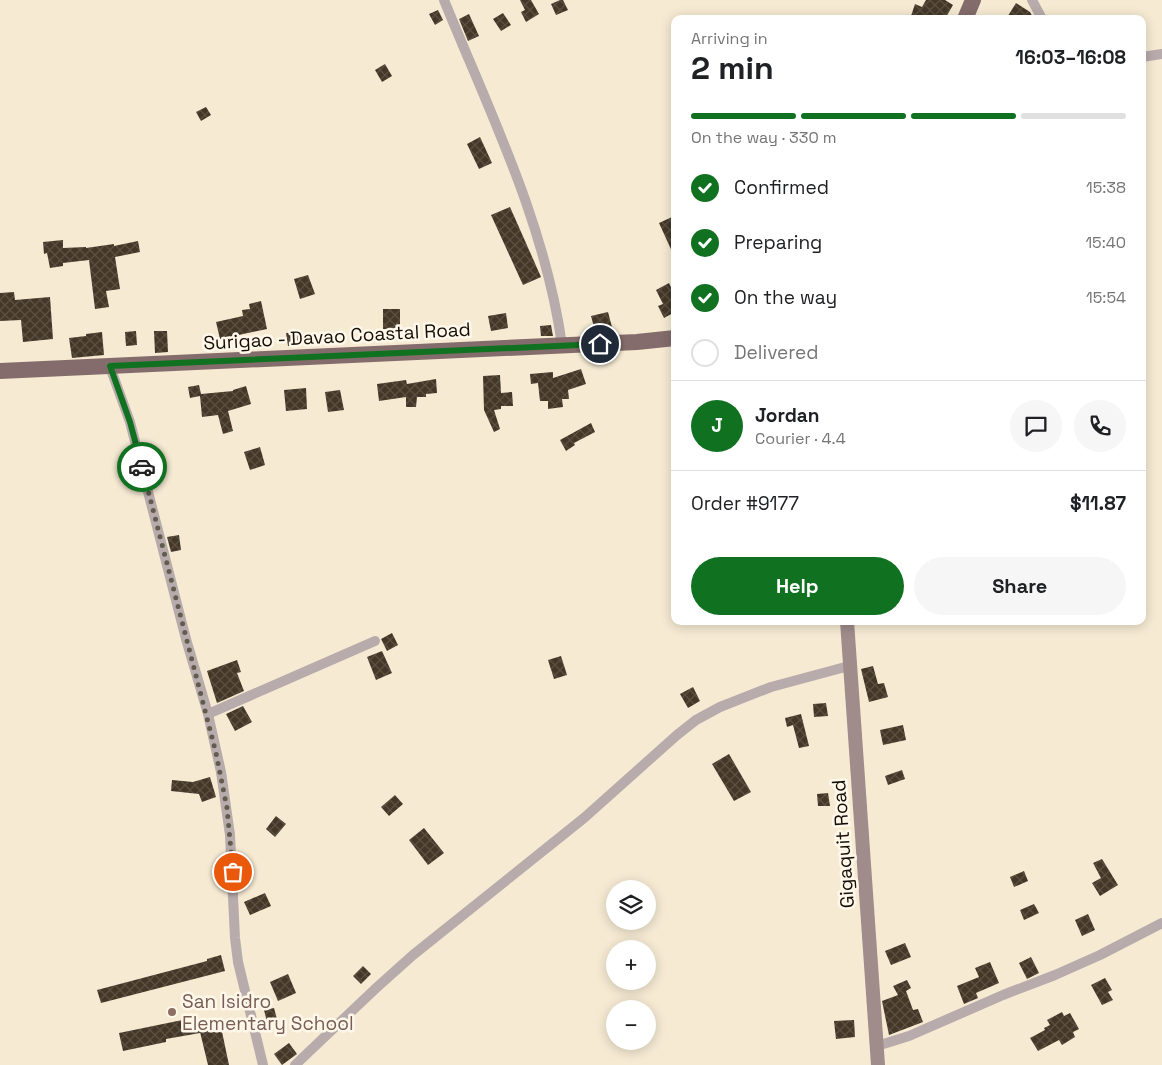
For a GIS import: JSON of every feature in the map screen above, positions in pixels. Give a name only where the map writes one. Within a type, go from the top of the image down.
[{"type":"highway","points":[[967,15],[973,0]]},
{"type":"highway","name":"Surigao - Davao Coastal Road","points":[[0,371],[637,342],[671,338]]},
{"type":"main road","name":"Gigaquit Road","points":[[847,625],[878,1065]]},
{"type":"street","points":[[444,0],[534,222],[552,287],[562,345]]},
{"type":"street","points":[[1032,0],[1040,15]]},
{"type":"street","points":[[1146,56],[1162,54]]},
{"type":"street","points":[[110,366],[130,422],[208,714],[221,772],[230,835],[238,962],[263,1065]]},
{"type":"street","points":[[208,714],[375,641]]},
{"type":"street","points":[[295,1065],[407,960],[584,818],[696,720],[720,707],[771,687],[849,666]]},
{"type":"street","points":[[876,1046],[909,1036],[1003,995],[1055,976],[1162,923]]},
{"type":"building","points":[[520,0],[531,0],[539,14],[526,22],[521,12],[525,10]]},
{"type":"building","points":[[563,0],[568,10],[556,15],[551,4]]},
{"type":"building","points":[[926,0],[945,0],[953,5],[947,15],[911,15],[915,4],[922,7]]},
{"type":"building","points":[[1016,3],[1032,15],[1008,15]]},
{"type":"building","points":[[438,10],[443,20],[435,25],[429,14]]},
{"type":"building","points":[[503,13],[511,25],[501,31],[493,19]]},
{"type":"building","points":[[469,14],[479,36],[468,41],[459,19]]},
{"type":"building","points":[[385,64],[392,76],[382,82],[375,70]]},
{"type":"building","points":[[206,107],[211,115],[201,121],[196,112]]},
{"type":"building","points":[[480,137],[492,163],[479,169],[467,144]]},
{"type":"building","points":[[510,207],[541,277],[523,285],[491,215]]},
{"type":"building","points":[[671,217],[671,249],[659,223]]},
{"type":"building","points":[[63,240],[63,248],[86,248],[114,244],[114,246],[138,241],[140,252],[115,257],[120,289],[106,291],[109,307],[95,309],[89,260],[63,263],[63,266],[50,268],[47,253],[44,254],[43,242]]},
{"type":"building","points":[[308,275],[315,294],[300,299],[294,279]]},
{"type":"building","points":[[669,283],[671,287],[671,314],[664,318],[658,306],[663,304],[656,290]]},
{"type":"building","points":[[14,292],[15,300],[50,297],[53,339],[23,342],[21,320],[0,321],[0,293]]},
{"type":"building","points":[[261,301],[267,329],[220,339],[216,322],[243,316],[242,310],[250,309],[249,304]]},
{"type":"building","points":[[383,309],[400,309],[400,329],[383,329]]},
{"type":"building","points":[[608,312],[612,327],[595,331],[591,316]]},
{"type":"building","points":[[506,313],[508,328],[491,331],[488,316]]},
{"type":"building","points":[[551,325],[553,336],[541,336],[540,326]]},
{"type":"building","points":[[136,331],[137,345],[126,346],[125,332]]},
{"type":"building","points":[[154,331],[167,331],[168,352],[155,353]]},
{"type":"building","points":[[102,332],[104,355],[72,358],[69,338]]},
{"type":"building","points":[[298,332],[299,344],[288,346],[286,333]]},
{"type":"building","points":[[581,369],[586,384],[568,390],[569,399],[562,399],[563,407],[548,409],[548,401],[540,401],[538,383],[531,384],[530,374],[553,372],[553,378]]},
{"type":"building","points":[[500,375],[501,393],[512,392],[513,406],[501,406],[501,409],[494,410],[500,429],[494,432],[484,410],[483,376]]},
{"type":"building","points":[[436,379],[437,393],[426,394],[426,397],[417,397],[416,407],[406,407],[406,397],[379,401],[377,384],[406,380],[407,384]]},
{"type":"building","points":[[199,385],[201,394],[233,391],[246,386],[251,404],[228,411],[233,431],[223,434],[218,415],[202,417],[200,396],[190,398],[188,387]]},
{"type":"building","points":[[306,388],[307,409],[286,411],[284,390]]},
{"type":"building","points":[[340,390],[344,410],[328,412],[325,392]]},
{"type":"building","points":[[591,423],[595,432],[574,443],[575,445],[566,451],[560,440]]},
{"type":"building","points":[[260,447],[265,465],[250,470],[244,452]]},
{"type":"building","points":[[179,535],[181,550],[171,552],[167,537]]},
{"type":"building","points":[[392,633],[398,645],[387,651],[381,639]]},
{"type":"building","points":[[382,651],[392,673],[376,680],[367,657]]},
{"type":"building","points":[[561,656],[567,675],[554,679],[548,660]]},
{"type":"building","points":[[237,660],[241,672],[237,673],[244,691],[217,703],[207,671]]},
{"type":"building","points":[[873,666],[878,684],[884,683],[888,697],[869,702],[861,669]]},
{"type":"building","points":[[693,687],[700,701],[688,708],[680,694]]},
{"type":"building","points":[[826,703],[828,716],[814,717],[813,704]]},
{"type":"building","points":[[243,706],[252,722],[235,731],[226,714]]},
{"type":"building","points":[[801,714],[809,746],[799,748],[793,725],[787,727],[785,718]]},
{"type":"building","points":[[903,725],[906,740],[883,745],[880,730]]},
{"type":"building","points":[[729,754],[751,792],[734,801],[712,764]]},
{"type":"building","points":[[902,770],[905,779],[888,785],[885,776]]},
{"type":"building","points":[[210,777],[216,797],[202,802],[199,794],[171,791],[172,780],[193,782]]},
{"type":"building","points":[[828,793],[830,806],[818,806],[817,794]]},
{"type":"building","points":[[395,795],[403,804],[389,816],[381,807]]},
{"type":"building","points":[[276,816],[286,824],[275,837],[266,829]]},
{"type":"building","points":[[424,828],[444,853],[428,865],[409,840]]},
{"type":"building","points":[[1102,859],[1118,885],[1100,896],[1092,883],[1101,878],[1093,863]]},
{"type":"building","points":[[1024,871],[1028,881],[1014,887],[1010,877]]},
{"type":"building","points":[[265,893],[271,906],[250,915],[244,902]]},
{"type":"building","points":[[1034,904],[1039,913],[1024,920],[1020,910]]},
{"type":"building","points":[[1088,914],[1095,930],[1082,936],[1075,920]]},
{"type":"building","points":[[905,943],[911,957],[891,965],[885,951]]},
{"type":"building","points":[[221,955],[225,971],[101,1003],[97,990],[207,961],[207,959]]},
{"type":"building","points":[[1031,957],[1039,973],[1027,979],[1019,963]]},
{"type":"building","points":[[990,962],[999,983],[976,993],[978,998],[964,1004],[957,986],[979,977],[975,968]]},
{"type":"building","points":[[363,966],[371,974],[361,984],[353,976]]},
{"type":"building","points":[[288,974],[296,993],[278,1001],[270,982]]},
{"type":"building","points":[[1105,978],[1112,990],[1108,992],[1113,1000],[1102,1005],[1091,985]]},
{"type":"building","points":[[907,980],[911,988],[906,991],[913,1010],[918,1009],[923,1022],[889,1035],[882,1001],[898,995],[893,986]]},
{"type":"building","points":[[274,1008],[277,1019],[267,1022],[264,1010]]},
{"type":"building","points":[[1062,1012],[1064,1016],[1070,1013],[1079,1029],[1073,1032],[1075,1037],[1062,1045],[1059,1040],[1038,1051],[1030,1038],[1050,1025],[1047,1020]]},
{"type":"building","points":[[197,1017],[200,1033],[166,1039],[166,1042],[123,1051],[119,1033]]},
{"type":"building","points":[[854,1020],[855,1037],[836,1039],[834,1021]]},
{"type":"building","points":[[221,1027],[229,1065],[208,1065],[200,1032]]},
{"type":"building","points":[[289,1043],[297,1054],[282,1065],[274,1054]]},
{"type":"way so far","points":[[142,467],[208,714],[227,808],[233,872]]},
{"type":"place","name":"San Isidro Elementary School","points":[[172,1012]]},
{"type":"route","points":[[142,467],[130,422],[110,366],[600,344]]}]
